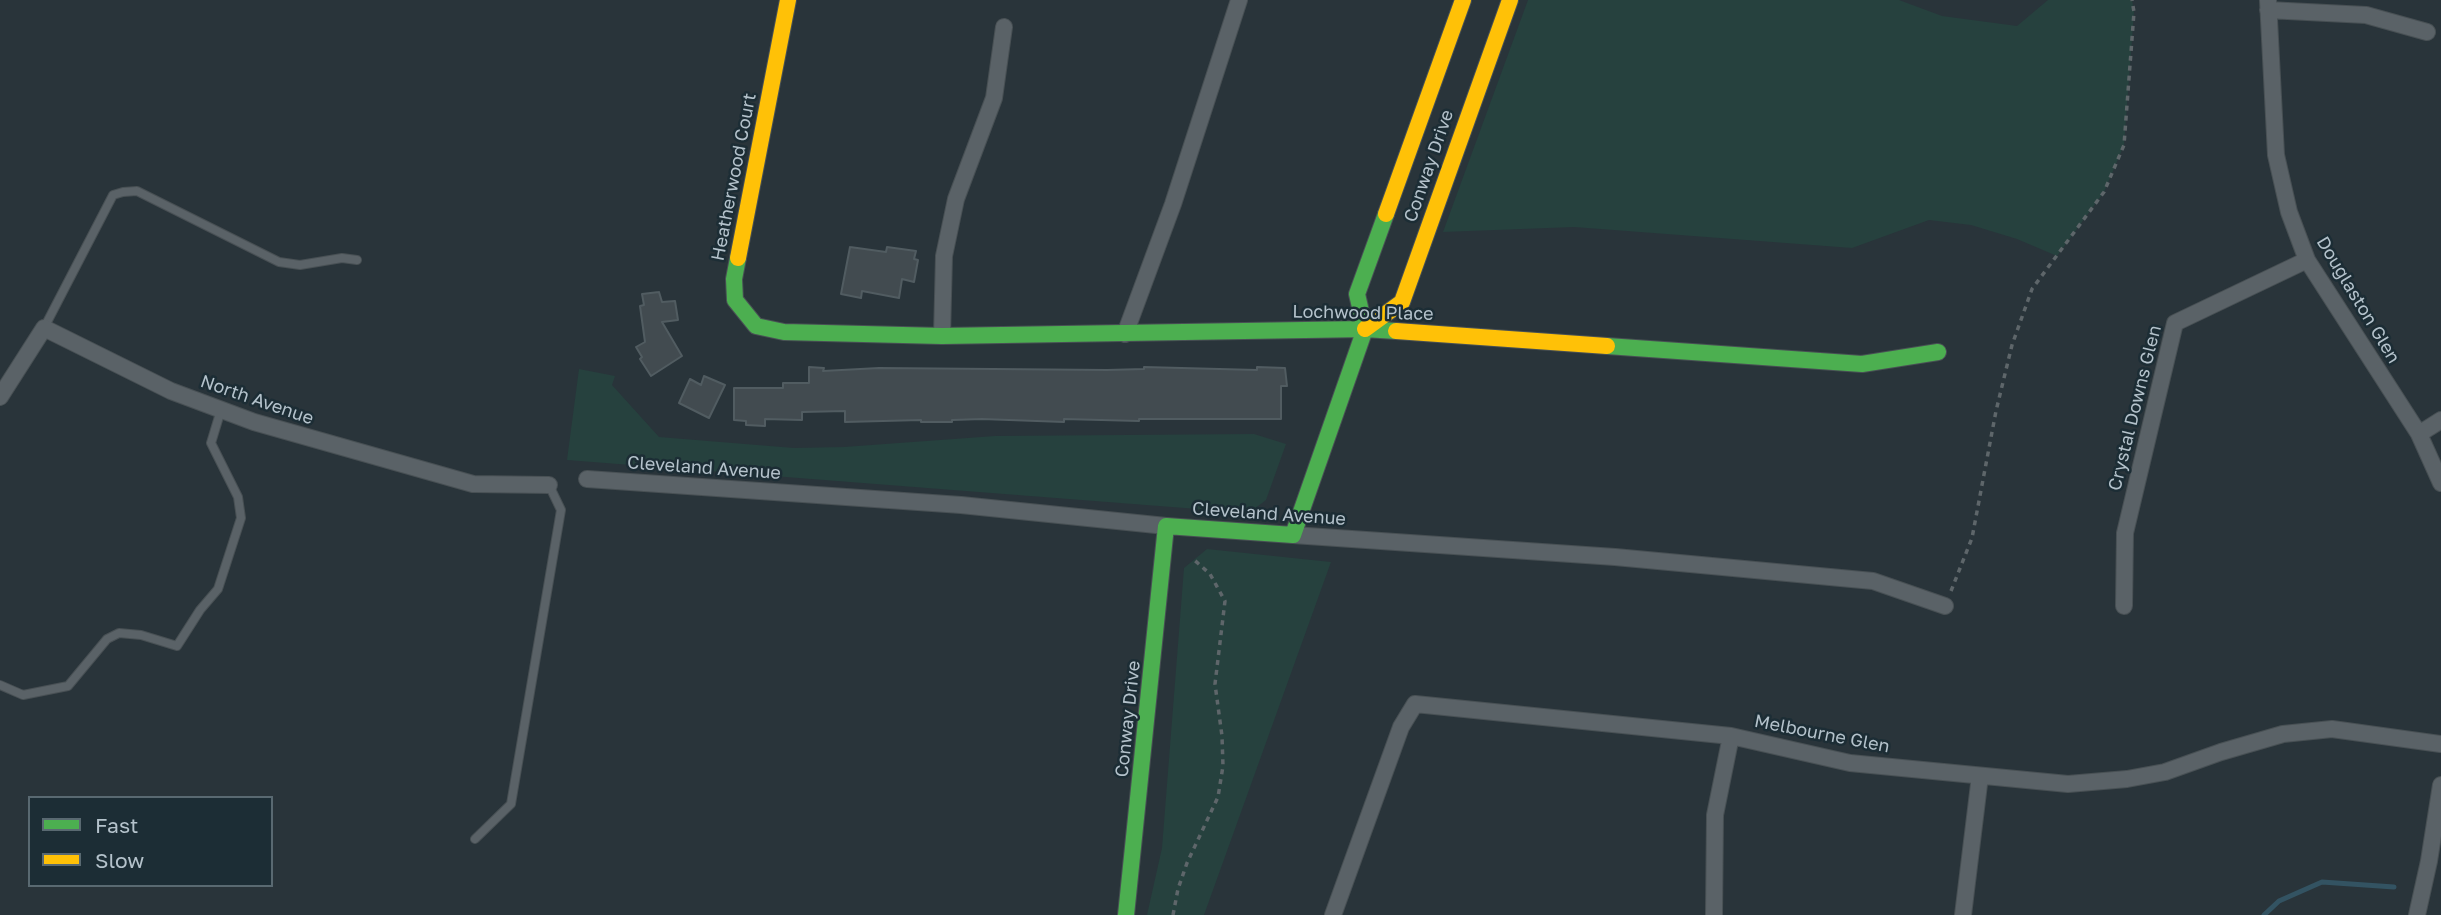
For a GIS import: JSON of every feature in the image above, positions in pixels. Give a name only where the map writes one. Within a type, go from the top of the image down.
[{"type":"street","name":"Heatherwood Court","points":[[784,332],[756,326],[735,300],[734,279],[788,0]]},
{"type":"street","points":[[1125,334],[1173,204],[1239,0]]},
{"type":"street","name":"Conway Drive","points":[[1463,0],[1357,294],[1365,329],[1402,302],[1510,0]]},
{"type":"street","points":[[2268,5],[2366,15],[2427,32]]},
{"type":"street","name":"Douglaston Glen","points":[[2268,5],[2276,155],[2289,212],[2307,260],[2419,433],[2441,482]]},
{"type":"street","points":[[942,335],[944,256],[956,199],[994,98],[1004,27]]},
{"type":"street","name":"Crystal Downs Glen","points":[[2124,606],[2124,533],[2175,323],[2307,260]]},
{"type":"street","points":[[0,397],[44,328]]},
{"type":"street","name":"North Avenue","points":[[44,328],[171,391],[266,426],[473,484],[549,485]]},
{"type":"street","name":"Lochwood Place","points":[[784,332],[942,335],[1365,329],[1862,364],[1938,352]]},
{"type":"street","points":[[1293,535],[1365,329]]},
{"type":"street","points":[[2419,433],[2441,420]]},
{"type":"street","name":"Cleveland Avenue","points":[[587,479],[961,505],[1166,526],[1654,560],[1873,581],[1945,606]]},
{"type":"street","name":"Conway Drive","points":[[1126,915],[1166,526]]},
{"type":"street","name":"Melbourne Glen","points":[[1333,915],[1401,727],[1415,704],[1731,736],[1850,763],[2068,784],[2127,779],[2165,772],[2283,734],[2332,729],[2441,744]]},
{"type":"street","points":[[1714,915],[1715,815],[1731,736]]},
{"type":"street","points":[[1963,915],[1980,776]]},
{"type":"street","points":[[2417,915],[2441,785]]},
{"type":"lane","points":[[44,328],[113,195],[123,192],[137,191],[279,262],[300,265],[342,258],[357,260]]},
{"type":"lane","points":[[0,685],[23,695],[68,687],[107,639],[119,632],[141,635],[177,646],[200,610],[218,589],[241,518],[238,497],[211,443],[221,410]]},
{"type":"lane","points":[[475,839],[511,804],[561,510],[549,485]]},
{"type":"path","points":[[1945,606],[1972,538],[1999,398],[2012,345],[2032,289],[2104,192],[2124,145],[2134,12],[2132,0]]},
{"type":"path","points":[[1173,915],[1187,863],[1218,797],[1223,766],[1215,684],[1225,600],[1210,574],[1192,558]]},
{"type":"green space","points":[[1528,0],[1899,0],[1942,16],[2017,26],[2048,0],[2132,0],[2134,12],[2124,145],[2104,192],[2057,256],[2017,239],[1971,225],[1929,220],[1852,248],[1574,227],[1443,232]]},
{"type":"green space","points":[[579,369],[615,376],[612,385],[659,437],[794,448],[995,436],[1254,434],[1286,444],[1266,500],[1249,513],[567,460]]},
{"type":"green space","points":[[1207,549],[1331,562],[1204,915],[1147,915],[1162,848],[1184,568]]},
{"type":"building","points":[[850,247],[886,252],[887,247],[916,251],[914,259],[918,260],[914,282],[902,279],[899,298],[862,291],[861,298],[841,294]]},
{"type":"building","points":[[659,292],[662,302],[675,301],[678,320],[662,322],[682,356],[651,376],[636,347],[645,342],[640,306],[644,305],[642,294]]},
{"type":"building","points":[[809,367],[824,368],[823,371],[879,368],[1285,368],[1287,386],[1281,386],[1281,419],[845,422],[845,411],[802,412],[802,420],[765,419],[765,426],[746,425],[746,421],[734,420],[734,388],[783,388],[783,383],[809,383]]},
{"type":"building","points":[[704,376],[725,385],[709,418],[679,403],[690,379],[701,385]]},
{"type":"waterway","points":[[2264,915],[2279,901],[2322,882],[2394,887]]},
{"type":"traffic: fast","points":[[1126,915],[1166,526],[1293,535],[1365,329],[1357,294],[1386,214]]},
{"type":"traffic: fast","points":[[738,258],[734,279],[735,300],[756,326],[784,332],[942,336],[1365,329],[1396,331]]},
{"type":"traffic: fast","points":[[1607,346],[1862,364],[1938,352]]},
{"type":"traffic: slow","points":[[738,258],[788,0]]},
{"type":"traffic: slow","points":[[1386,214],[1463,0]]},
{"type":"traffic: slow","points":[[1365,329],[1402,302],[1510,0]]},
{"type":"traffic: slow","points":[[1396,331],[1607,346]]}]
